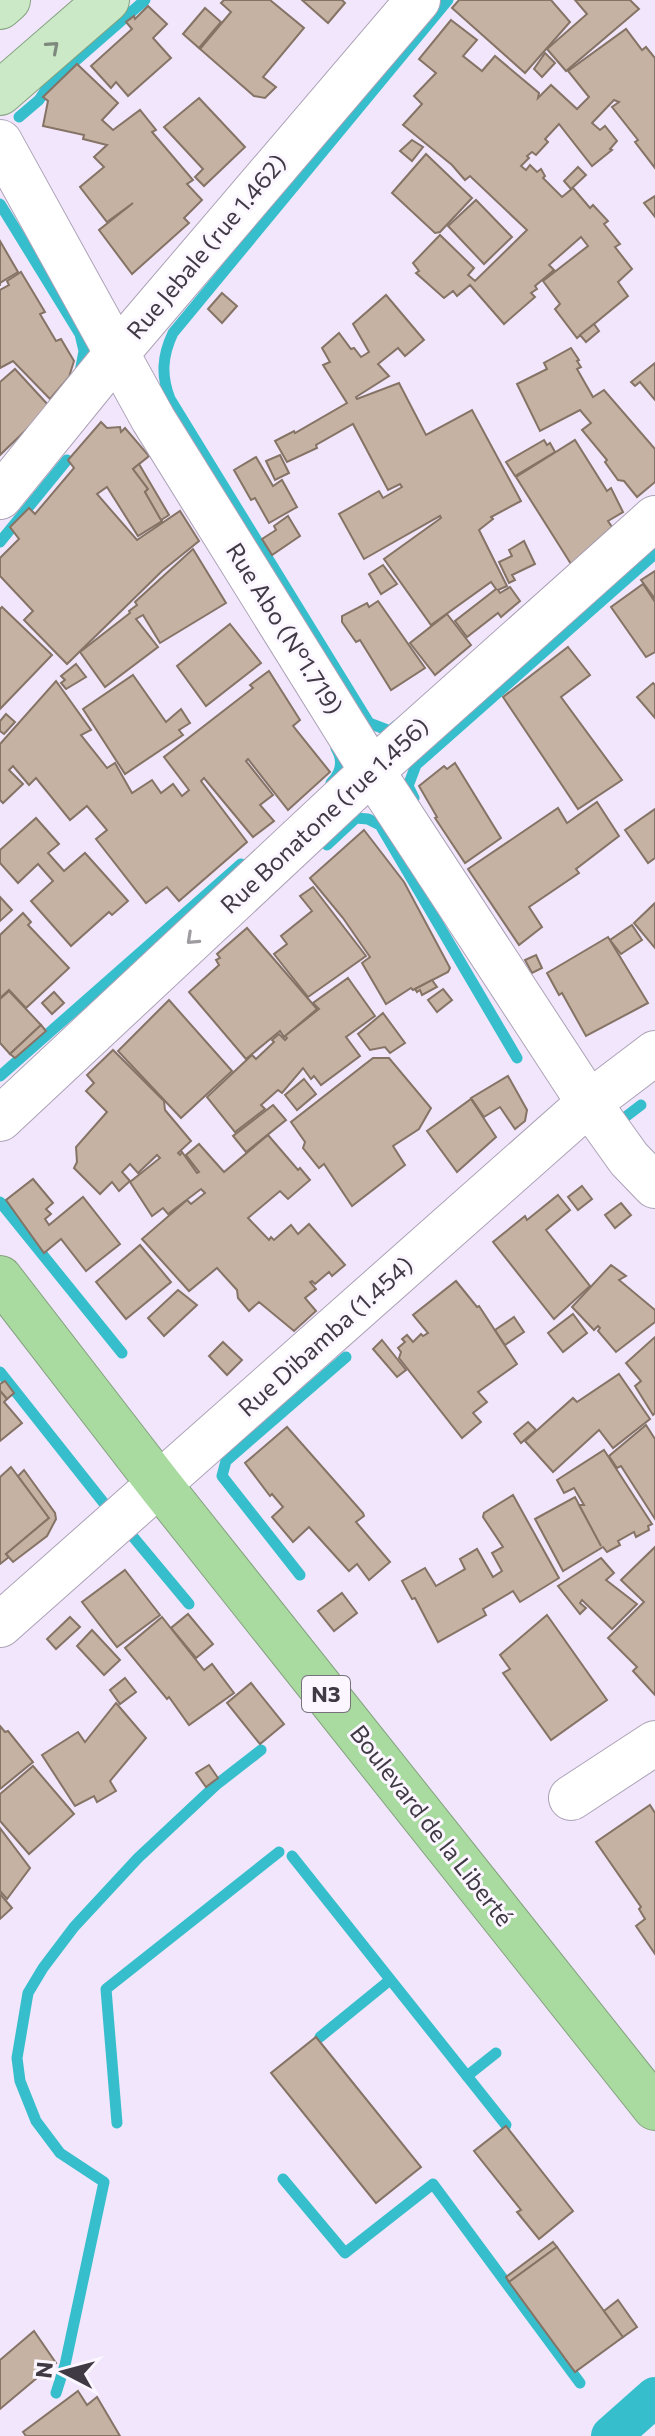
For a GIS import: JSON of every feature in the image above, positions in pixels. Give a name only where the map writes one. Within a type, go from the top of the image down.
[{"type":"highway","name":"Boulevard de la Liberté","points":[[0,1278],[159,1484],[655,2108]]},
{"type":"main road","points":[[0,7],[8,0]]},
{"type":"main road","points":[[0,93],[107,0]]},
{"type":"street","name":"Rue Jebale (rue 1.462)","points":[[0,497],[117,353],[418,0]]},
{"type":"street","name":"Rue Abo (N°1.719)","points":[[0,142],[153,419],[372,771],[589,1103],[629,1159],[655,1186]]},
{"type":"street","name":"Rue Bonatone (rue 1.456)","points":[[0,1119],[372,771],[655,518]]},
{"type":"street","name":"Rue Dibamba (1.454)","points":[[0,1625],[589,1103],[655,1053]]},
{"type":"street","points":[[571,1798],[655,1743]]},
{"type":"building","points":[[224,0],[270,0],[304,28],[263,77],[276,87],[265,98],[254,96],[200,49],[231,12],[221,3]]},
{"type":"building","points":[[302,0],[342,0],[345,3],[328,23]]},
{"type":"building","points":[[459,0],[551,0],[570,22],[525,73],[452,8]]},
{"type":"building","points":[[575,0],[630,0],[639,9],[566,71],[547,49],[587,14]]},
{"type":"building","points":[[148,6],[167,24],[153,38],[171,58],[128,96],[116,82],[111,88],[91,66],[132,29],[126,22],[134,16],[135,19]]},
{"type":"building","points":[[205,8],[221,22],[199,48],[183,34]]},
{"type":"building","points":[[451,20],[477,40],[463,56],[482,71],[495,56],[539,93],[538,98],[551,85],[577,109],[589,97],[568,71],[626,29],[642,50],[646,47],[655,58],[655,168],[612,107],[619,102],[614,100],[592,123],[600,130],[605,126],[617,141],[612,150],[592,166],[559,124],[545,139],[548,142],[536,155],[532,152],[527,156],[529,158],[521,166],[526,170],[530,165],[537,172],[541,169],[543,178],[562,197],[573,188],[590,208],[593,205],[608,221],[604,224],[620,244],[615,247],[632,269],[618,282],[628,296],[577,338],[555,309],[560,304],[543,281],[588,246],[581,237],[549,265],[554,270],[535,286],[537,289],[531,293],[535,297],[504,324],[470,285],[457,296],[453,291],[444,298],[416,273],[419,271],[413,263],[440,235],[474,268],[468,275],[475,281],[527,230],[470,176],[465,180],[452,165],[403,125],[422,104],[414,96],[436,73],[419,59]]},
{"type":"building","points":[[545,53],[555,63],[542,77],[534,69]]},
{"type":"building","points":[[77,64],[118,103],[102,120],[113,130],[140,110],[156,130],[152,132],[193,180],[187,184],[202,200],[184,218],[189,223],[132,274],[99,230],[133,203],[107,222],[80,187],[104,167],[94,157],[107,145],[83,139],[84,135],[43,126],[48,101],[43,97]]},
{"type":"building","points":[[199,98],[245,147],[204,186],[195,177],[203,169],[164,127]]},
{"type":"building","points":[[412,140],[423,147],[412,161],[400,151]]},
{"type":"building","points":[[426,154],[472,198],[440,232],[435,233],[392,193]]},
{"type":"building","points":[[578,167],[586,175],[571,189],[564,181]]},
{"type":"building","points":[[655,196],[655,217],[644,203]]},
{"type":"building","points":[[476,200],[512,237],[484,264],[448,226]]},
{"type":"building","points":[[0,241],[18,272],[0,283]]},
{"type":"building","points":[[21,272],[45,312],[40,314],[56,341],[61,339],[74,361],[69,377],[50,399],[13,361],[0,368],[0,290]]},
{"type":"building","points":[[222,293],[237,306],[222,323],[208,309]]},
{"type":"building","points":[[386,295],[424,340],[405,356],[398,348],[378,364],[389,376],[357,399],[399,383],[426,435],[472,410],[521,501],[491,517],[493,519],[479,530],[507,586],[498,590],[500,593],[510,587],[520,601],[501,617],[498,613],[467,637],[455,621],[496,589],[491,582],[431,625],[384,559],[440,516],[364,559],[339,514],[379,491],[383,498],[402,487],[400,484],[388,490],[353,424],[316,445],[317,448],[287,462],[275,441],[347,403],[323,365],[330,362],[322,348],[339,333],[361,357],[369,352],[353,324]]},
{"type":"building","points":[[594,324],[599,331],[586,342],[580,335]]},
{"type":"building","points":[[571,348],[581,367],[577,369],[593,397],[604,390],[655,449],[655,482],[637,497],[624,481],[618,480],[605,462],[607,460],[582,430],[591,423],[580,410],[540,431],[517,384],[547,369],[544,363]]},
{"type":"building","points":[[655,363],[655,400],[640,382],[635,386],[631,382]]},
{"type":"building","points":[[15,369],[50,407],[0,455],[0,382]]},
{"type":"building","points":[[101,422],[107,428],[120,427],[121,432],[125,428],[149,456],[133,469],[148,489],[145,492],[162,521],[138,536],[107,487],[97,494],[137,540],[180,511],[199,541],[162,571],[67,664],[24,620],[33,611],[0,576],[0,558],[19,539],[10,527],[29,508],[35,514],[74,468],[68,460]]},
{"type":"building","points":[[544,440],[555,452],[515,476],[506,462]]},
{"type":"building","points":[[575,440],[607,491],[611,488],[623,512],[608,521],[612,527],[571,564],[516,477]]},
{"type":"building","points":[[280,455],[289,473],[275,480],[266,461]]},
{"type":"building","points":[[256,457],[273,486],[282,480],[297,507],[269,523],[234,470]]},
{"type":"building","points":[[139,464],[169,515],[161,520],[145,492],[148,489],[133,469]]},
{"type":"building","points":[[288,516],[300,536],[272,555],[262,539],[276,530],[274,526]]},
{"type":"building","points":[[524,541],[535,564],[512,575],[515,580],[509,583],[499,562],[512,556],[509,550]]},
{"type":"building","points":[[193,549],[226,603],[160,643],[143,615],[136,619],[158,647],[105,687],[80,652],[130,613],[137,605],[135,602]]},
{"type":"building","points":[[383,565],[397,584],[381,594],[369,574]]},
{"type":"building","points":[[655,571],[655,599],[641,580]]},
{"type":"building","points":[[643,584],[655,602],[655,652],[646,657],[611,607]]},
{"type":"building","points":[[378,601],[425,668],[391,690],[360,640],[356,642],[342,622],[342,616]]},
{"type":"building","points":[[2,607],[52,655],[0,709],[0,609]]},
{"type":"building","points":[[447,614],[471,645],[435,675],[410,643]]},
{"type":"building","points":[[230,624],[261,663],[206,706],[177,666]]},
{"type":"building","points":[[568,647],[590,675],[561,697],[622,780],[578,809],[503,697]]},
{"type":"building","points":[[76,664],[86,677],[66,689],[61,683],[65,680],[61,676]]},
{"type":"building","points":[[269,671],[300,720],[293,726],[330,772],[288,810],[248,759],[246,761],[273,795],[260,805],[274,821],[253,837],[204,778],[201,781],[247,842],[179,901],[167,887],[146,903],[96,839],[107,830],[87,806],[70,820],[36,778],[29,785],[13,766],[9,770],[23,784],[3,803],[0,800],[0,744],[56,681],[91,730],[81,735],[107,768],[115,763],[132,793],[152,780],[161,793],[173,784],[182,796],[189,790],[164,757],[253,688],[250,685]]},
{"type":"building","points":[[133,675],[166,722],[181,709],[190,723],[179,730],[183,735],[125,774],[83,709]]},
{"type":"building","points":[[653,683],[655,685],[655,718],[637,697]]},
{"type":"building","points":[[6,714],[15,722],[4,734],[0,731],[0,721]]},
{"type":"building","points":[[455,763],[501,838],[465,863],[435,818],[419,786],[444,766],[447,769]]},
{"type":"building","points":[[597,802],[619,836],[576,869],[579,873],[529,907],[542,927],[519,945],[468,869],[558,808],[567,823]]},
{"type":"building","points":[[655,809],[655,858],[648,863],[625,830]]},
{"type":"building","points":[[36,818],[59,844],[48,853],[64,871],[85,853],[128,901],[112,915],[109,912],[71,946],[31,901],[53,881],[38,864],[18,883],[0,863],[0,850]]},
{"type":"building","points":[[364,830],[404,882],[450,968],[448,972],[413,990],[411,988],[386,1004],[362,963],[370,957],[310,878]]},
{"type":"building","points":[[313,887],[366,956],[308,997],[274,954],[287,944],[281,936],[312,911],[300,896]]},
{"type":"building","points":[[0,897],[12,910],[0,921]]},
{"type":"building","points":[[655,903],[655,948],[634,923]]},
{"type":"building","points":[[23,913],[31,922],[28,925],[69,968],[26,1008],[9,990],[0,998],[0,935]]},
{"type":"building","points":[[632,925],[642,940],[621,954],[610,940]]},
{"type":"building","points":[[247,928],[317,1009],[284,1037],[280,1031],[246,1059],[189,992],[219,965],[217,954]]},
{"type":"building","points":[[608,937],[648,1003],[586,1036],[547,973]]},
{"type":"building","points":[[536,955],[542,968],[532,973],[525,960]]},
{"type":"building","points":[[348,978],[375,1016],[346,1037],[360,1056],[321,1085],[314,1076],[311,1079],[303,1068],[282,1093],[278,1090],[261,1105],[265,1109],[235,1132],[207,1097],[252,1055],[256,1059],[279,1034],[285,1040],[285,1036],[319,1009],[313,1003]]},
{"type":"building","points":[[432,980],[437,987],[422,995],[420,990],[417,992],[415,989]]},
{"type":"building","points":[[443,989],[452,1000],[437,1012],[428,1000]]},
{"type":"building","points":[[9,991],[41,1025],[10,1054],[0,1043],[0,999]]},
{"type":"building","points":[[54,992],[64,1003],[52,1014],[42,1003]]},
{"type":"building","points":[[169,1000],[232,1071],[181,1118],[118,1051]]},
{"type":"building","points":[[383,1013],[405,1043],[390,1053],[385,1047],[370,1050],[358,1034]]},
{"type":"building","points":[[41,1025],[46,1031],[15,1058],[10,1054]]},
{"type":"building","points":[[113,1050],[164,1101],[165,1110],[191,1141],[178,1153],[180,1155],[182,1152],[197,1173],[186,1155],[199,1144],[224,1172],[268,1135],[310,1180],[288,1199],[280,1191],[248,1218],[269,1240],[271,1237],[274,1240],[291,1225],[298,1234],[309,1224],[345,1265],[332,1276],[329,1272],[315,1284],[310,1282],[316,1289],[305,1298],[316,1311],[294,1331],[259,1302],[249,1311],[238,1298],[237,1290],[217,1268],[189,1291],[142,1239],[187,1200],[191,1204],[205,1193],[201,1189],[168,1214],[163,1208],[152,1216],[130,1182],[160,1158],[157,1155],[138,1173],[130,1164],[122,1172],[130,1181],[119,1191],[112,1182],[100,1194],[74,1168],[77,1162],[76,1147],[107,1112],[86,1091],[94,1083],[87,1075]]},
{"type":"building","points":[[373,1058],[389,1058],[431,1108],[419,1129],[393,1146],[405,1165],[352,1206],[324,1164],[319,1168],[303,1148],[305,1142],[291,1122]]},
{"type":"building","points":[[508,1076],[527,1110],[525,1121],[515,1129],[500,1107],[484,1117],[471,1098]]},
{"type":"building","points":[[304,1079],[316,1094],[297,1110],[285,1095]]},
{"type":"building","points":[[471,1099],[496,1137],[457,1172],[427,1131]]},
{"type":"building","points":[[273,1105],[286,1120],[246,1152],[233,1136]]},
{"type":"building","points":[[33,1179],[53,1203],[46,1209],[51,1214],[45,1219],[49,1225],[83,1197],[120,1244],[86,1271],[61,1239],[44,1253],[6,1200]]},
{"type":"building","points":[[582,1186],[592,1199],[578,1210],[568,1197]]},
{"type":"building","points":[[558,1195],[570,1210],[546,1230],[590,1286],[554,1319],[493,1242]]},
{"type":"building","points":[[621,1203],[631,1215],[615,1228],[605,1215]]},
{"type":"building","points":[[140,1245],[171,1282],[126,1319],[96,1282]]},
{"type":"building","points":[[611,1265],[626,1276],[619,1280],[655,1310],[655,1322],[616,1352],[598,1331],[600,1328],[598,1326],[594,1330],[572,1307]]},
{"type":"building","points":[[456,1281],[479,1306],[517,1364],[478,1392],[487,1402],[473,1413],[481,1422],[462,1438],[399,1358],[401,1352],[398,1348],[407,1335],[413,1342],[421,1334],[428,1333],[413,1315]]},
{"type":"building","points":[[178,1290],[197,1305],[164,1336],[148,1318]]},
{"type":"building","points":[[573,1314],[587,1333],[563,1352],[548,1333]]},
{"type":"building","points":[[514,1317],[524,1332],[505,1345],[495,1330]]},
{"type":"building","points":[[655,1337],[653,1415],[635,1386],[641,1381],[626,1363]]},
{"type":"building","points":[[382,1340],[406,1370],[397,1377],[373,1349]]},
{"type":"building","points":[[223,1342],[242,1360],[227,1375],[209,1356]]},
{"type":"building","points":[[619,1374],[650,1419],[613,1448],[599,1430],[553,1472],[525,1441],[573,1398],[577,1402]]},
{"type":"building","points":[[5,1381],[14,1393],[7,1399],[0,1391],[0,1384]]},
{"type":"building","points":[[0,1391],[7,1399],[4,1402],[22,1423],[0,1441]]},
{"type":"building","points":[[528,1422],[536,1430],[521,1443],[514,1434]]},
{"type":"building","points":[[646,1425],[655,1439],[655,1519],[621,1466],[617,1468],[609,1456]]},
{"type":"building","points":[[287,1427],[363,1513],[364,1516],[356,1522],[390,1562],[369,1580],[357,1564],[349,1571],[309,1527],[293,1542],[272,1517],[283,1507],[272,1494],[270,1496],[245,1463]]},
{"type":"building","points":[[604,1450],[652,1524],[648,1526],[649,1530],[636,1537],[634,1532],[618,1541],[620,1545],[607,1552],[603,1547],[563,1571],[535,1519],[575,1497],[579,1505],[584,1505],[574,1488],[564,1493],[557,1480]]},
{"type":"building","points":[[11,1467],[49,1518],[6,1554],[9,1557],[0,1564],[0,1477]]},
{"type":"building","points":[[24,1470],[55,1513],[56,1519],[47,1536],[13,1562],[6,1554],[49,1518],[18,1476]]},
{"type":"building","points":[[513,1495],[559,1578],[520,1602],[513,1591],[483,1609],[486,1615],[438,1642],[415,1598],[412,1599],[402,1581],[425,1568],[436,1586],[465,1569],[460,1559],[477,1549],[493,1577],[502,1571],[492,1553],[503,1547],[483,1517],[484,1513]]},
{"type":"building","points":[[655,1547],[655,1695],[633,1671],[637,1667],[608,1638],[644,1602],[621,1580]]},
{"type":"building","points":[[601,1558],[614,1573],[606,1580],[637,1604],[612,1629],[582,1600],[580,1603],[586,1608],[580,1614],[558,1586]]},
{"type":"building","points":[[125,1570],[160,1615],[117,1647],[82,1602]]},
{"type":"building","points":[[342,1593],[357,1613],[334,1631],[318,1611]]},
{"type":"building","points":[[188,1614],[213,1644],[196,1658],[171,1628]]},
{"type":"building","points":[[547,1615],[607,1700],[551,1740],[503,1673],[510,1669],[500,1655]]},
{"type":"building","points":[[70,1617],[80,1627],[56,1649],[47,1639]]},
{"type":"building","points":[[162,1617],[204,1670],[212,1664],[234,1693],[189,1725],[169,1697],[167,1699],[125,1648]]},
{"type":"building","points":[[92,1630],[120,1660],[104,1675],[77,1646]]},
{"type":"building","points":[[125,1678],[136,1692],[120,1704],[110,1690]]},
{"type":"building","points":[[251,1683],[284,1724],[260,1744],[227,1703]]},
{"type":"building","points":[[116,1703],[146,1738],[110,1781],[116,1791],[97,1802],[94,1796],[75,1806],[42,1755],[78,1732],[85,1742]]},
{"type":"building","points":[[0,1726],[5,1732],[8,1731],[33,1762],[0,1789]]},
{"type":"building","points":[[209,1765],[218,1778],[206,1787],[196,1773]]},
{"type":"building","points":[[33,1766],[74,1814],[29,1854],[0,1821],[0,1794]]},
{"type":"building","points":[[650,1805],[655,1813],[655,1954],[636,1926],[645,1919],[639,1909],[641,1907],[596,1842]]},
{"type":"building","points":[[0,1828],[30,1868],[7,1899],[0,1891]]},
{"type":"building","points":[[0,1894],[12,1908],[0,1919]]},
{"type":"building","points":[[316,2037],[421,2167],[376,2203],[271,2073]]},
{"type":"building","points":[[506,2126],[573,2211],[539,2239],[517,2212],[521,2210],[474,2151]]},
{"type":"building","points":[[553,2242],[557,2247],[509,2282],[506,2277]]},
{"type":"building","points":[[557,2247],[623,2337],[575,2372],[509,2282]]},
{"type":"building","points":[[618,2300],[637,2327],[623,2337],[604,2311]]},
{"type":"building","points":[[34,2331],[56,2363],[35,2373],[38,2377],[0,2409],[0,2360]]},
{"type":"building","points":[[78,2391],[87,2405],[97,2397],[120,2436],[26,2436],[23,2432]]},
{"type":"waterway","points":[[19,117],[39,100],[51,82],[145,0]]},
{"type":"waterway","points":[[397,725],[390,731],[369,723],[170,399],[164,366],[173,333],[448,0]]},
{"type":"waterway","points":[[0,204],[80,334],[84,351],[80,372]]},
{"type":"waterway","points":[[0,542],[67,460]]},
{"type":"waterway","points":[[414,798],[408,786],[416,765],[655,554]]},
{"type":"waterway","points":[[331,783],[340,767],[336,748]]},
{"type":"waterway","points":[[327,845],[356,818],[380,825],[517,1058]]},
{"type":"waterway","points":[[0,1076],[241,864]]},
{"type":"waterway","points":[[623,1127],[624,1118],[641,1105]]},
{"type":"waterway","points":[[0,1202],[122,1353]]},
{"type":"waterway","points":[[300,1575],[222,1476],[226,1461],[346,1357]]},
{"type":"waterway","points":[[0,1372],[107,1507],[102,1512]]},
{"type":"waterway","points":[[134,1538],[189,1604]]},
{"type":"waterway","points":[[56,2393],[65,2365],[104,2182],[60,2153],[36,2121],[20,2081],[17,2058],[28,1993],[74,1927],[138,1858],[216,1785],[261,1750]]},
{"type":"waterway","points":[[117,2123],[106,1989],[279,1852]]},
{"type":"waterway","points":[[292,1856],[506,2125]]},
{"type":"waterway","points":[[320,2037],[390,1980]]},
{"type":"waterway","points":[[467,2076],[496,2053]]},
{"type":"waterway","points":[[283,2179],[345,2253],[433,2184],[580,2383]]},
{"type":"waterway","points":[[611,2436],[655,2397]]}]
